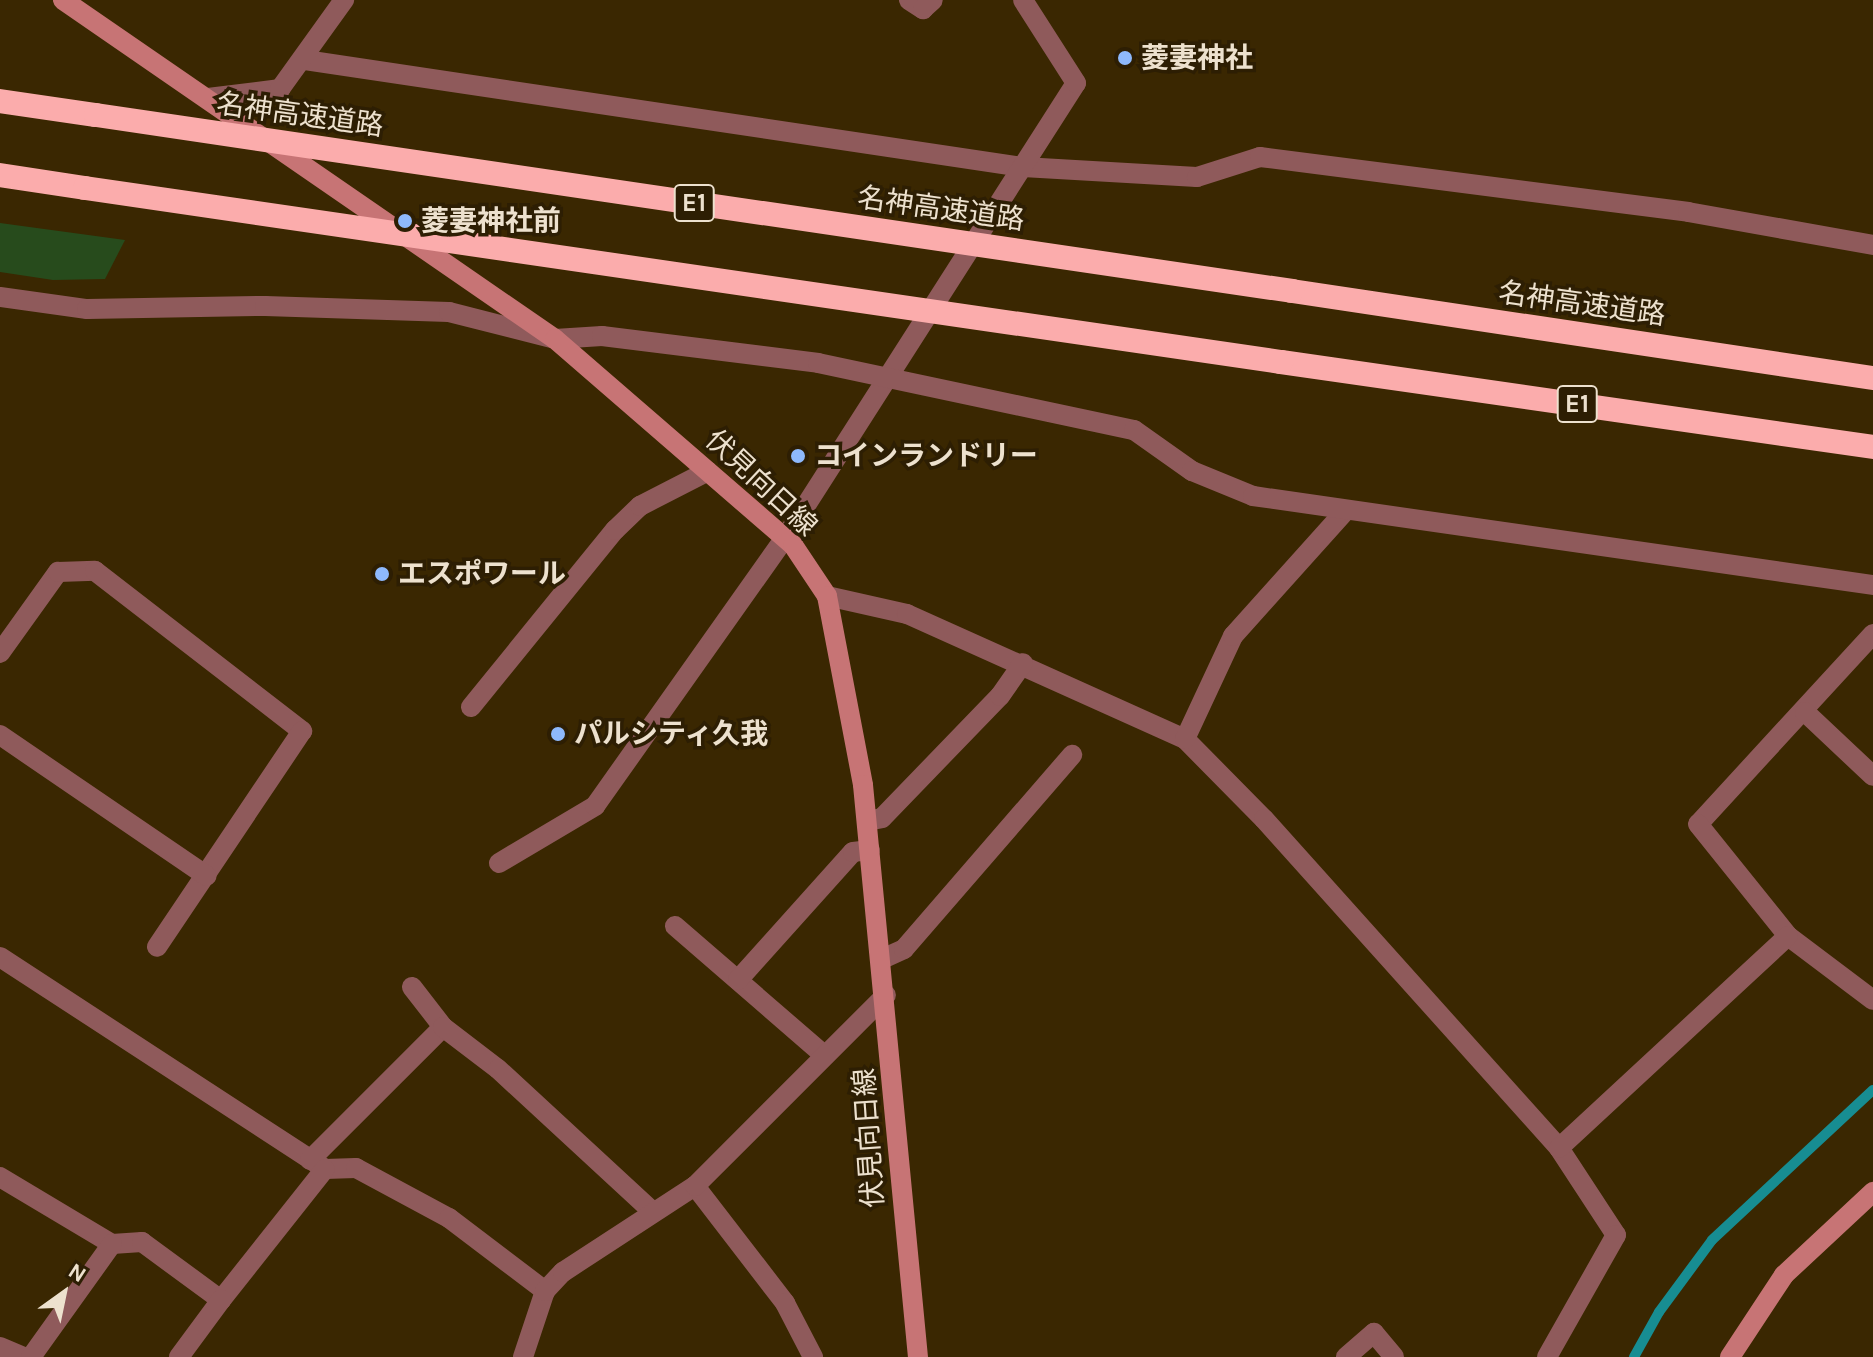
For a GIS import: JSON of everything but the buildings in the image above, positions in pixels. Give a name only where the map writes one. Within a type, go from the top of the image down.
[{"type":"highway","name":"名神高速道路","points":[[0,101],[1873,378]]},
{"type":"highway","name":"E1","points":[[0,175],[1873,447]]},
{"type":"main road","name":"伏見向日線","points":[[63,0],[555,339],[785,538],[827,596],[842,653],[867,821],[886,995],[918,1357]]},
{"type":"main road","points":[[1730,1357],[1784,1275],[1873,1192]]},
{"type":"street","points":[[208,98],[280,89],[305,60],[344,0]]},
{"type":"street","points":[[909,0],[923,9],[933,0]]},
{"type":"street","points":[[499,863],[595,806],[785,538],[1076,83],[1023,0]]},
{"type":"street","points":[[305,60],[1023,167],[1197,177],[1260,157],[1688,212],[1873,245]]},
{"type":"street","points":[[0,297],[87,309],[265,306],[449,312],[555,339],[602,336],[888,377],[1134,430],[1192,471],[1253,496],[1873,585]]},
{"type":"street","points":[[471,707],[615,530],[640,506],[708,471]]},
{"type":"street","points":[[1185,739],[1233,636],[1345,511]]},
{"type":"street","points":[[0,653],[58,572],[95,571],[302,731],[157,947]]},
{"type":"street","points":[[827,596],[907,614],[1023,663],[1185,739],[1381,945],[1559,1148],[1616,1235],[1547,1357]]},
{"type":"street","points":[[1873,634],[1805,712],[1698,824],[1788,936],[1873,1000]]},
{"type":"street","points":[[867,821],[882,818],[1000,696],[1023,663]]},
{"type":"street","points":[[1805,712],[1873,776]]},
{"type":"street","points":[[0,735],[207,876]]},
{"type":"street","points":[[882,959],[904,949],[1072,755]]},
{"type":"street","points":[[738,980],[853,852],[870,850]]},
{"type":"street","points":[[675,926],[825,1056]]},
{"type":"street","points":[[1559,1148],[1788,936]]},
{"type":"street","points":[[0,957],[318,1164],[356,1168],[449,1218],[545,1291]]},
{"type":"street","points":[[412,987],[443,1027],[498,1069],[653,1212]]},
{"type":"street","points":[[523,1357],[545,1291],[563,1272],[695,1186],[886,995]]},
{"type":"street","points":[[179,1357],[318,1164],[443,1027]]},
{"type":"street","points":[[0,1177],[112,1244],[142,1242],[221,1300]]},
{"type":"street","points":[[695,1186],[785,1303],[813,1357]]},
{"type":"street","points":[[31,1357],[112,1244]]},
{"type":"street","points":[[1346,1357],[1374,1333],[1394,1357]]},
{"type":"street","points":[[0,1347],[23,1357]]},
{"type":"green space","points":[[0,223],[125,240],[105,279],[53,280],[0,272]]},
{"type":"waterway","points":[[1634,1357],[1659,1312],[1712,1240],[1873,1090]]},
{"type":"place","name":"菱妻神社","points":[[1125,58]]},
{"type":"place","name":"菱妻神社前","points":[[405,221]]},
{"type":"place","name":"コインランドリー","points":[[798,456]]},
{"type":"place","name":"エスポワール","points":[[382,574]]},
{"type":"place","name":"パルシティ久我","points":[[558,734]]}]
